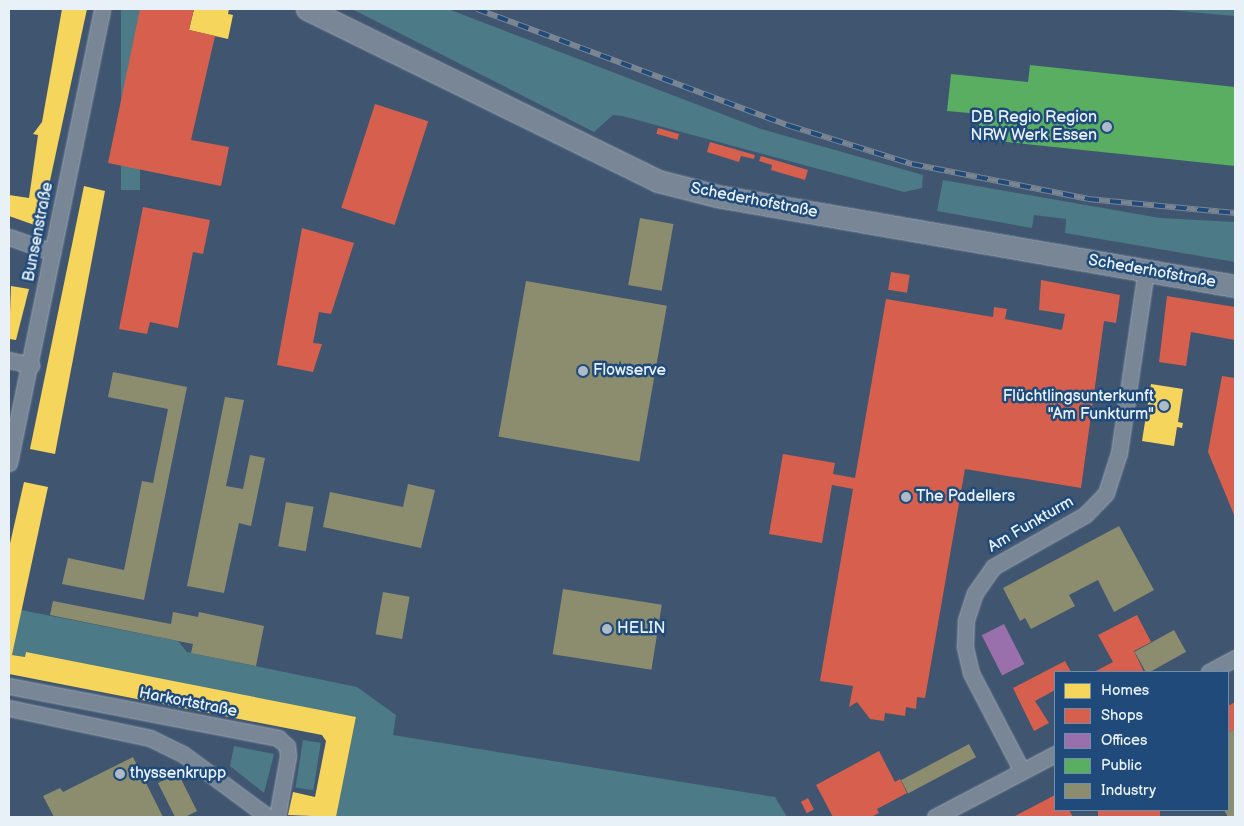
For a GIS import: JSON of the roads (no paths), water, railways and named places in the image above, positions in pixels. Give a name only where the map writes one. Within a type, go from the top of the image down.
[{"type":"street","name":"Bunsenstraße","points":[[9,463],[31,365],[52,252],[102,9]]},
{"type":"street","name":"Schederhofstraße","points":[[307,9],[658,181],[717,196],[1235,286]]},
{"type":"street","points":[[9,237],[52,252]]},
{"type":"street","name":"Am Funkturm","points":[[1022,771],[971,673],[965,646],[966,620],[978,586],[993,567],[1085,515],[1106,493],[1119,453],[1146,270]]},
{"type":"street","points":[[9,360],[31,365]]},
{"type":"street","points":[[1211,671],[1235,658]]},
{"type":"street","name":"Harkortstraße","points":[[9,686],[278,738],[287,746],[288,756],[277,817]]},
{"type":"street","points":[[9,708],[150,738],[183,754],[268,817]]},
{"type":"street","points":[[935,817],[1054,755]]},
{"type":"railway","points":[[477,9],[790,126],[912,164],[1088,199],[1235,213]]},
{"type":"place","name":"DB Regio Region NRW Werk Essen","points":[[1107,127]]},
{"type":"place","name":"Flowserve","points":[[583,371]]},
{"type":"place","name":"Flüchtlingsunterkunft \"Am Funkturm\"","points":[[1164,406]]},
{"type":"place","name":"The Padellers","points":[[906,497]]},
{"type":"place","name":"HELIN","points":[[607,629]]},
{"type":"place","name":"thyssenkrupp","points":[[120,774]]}]
